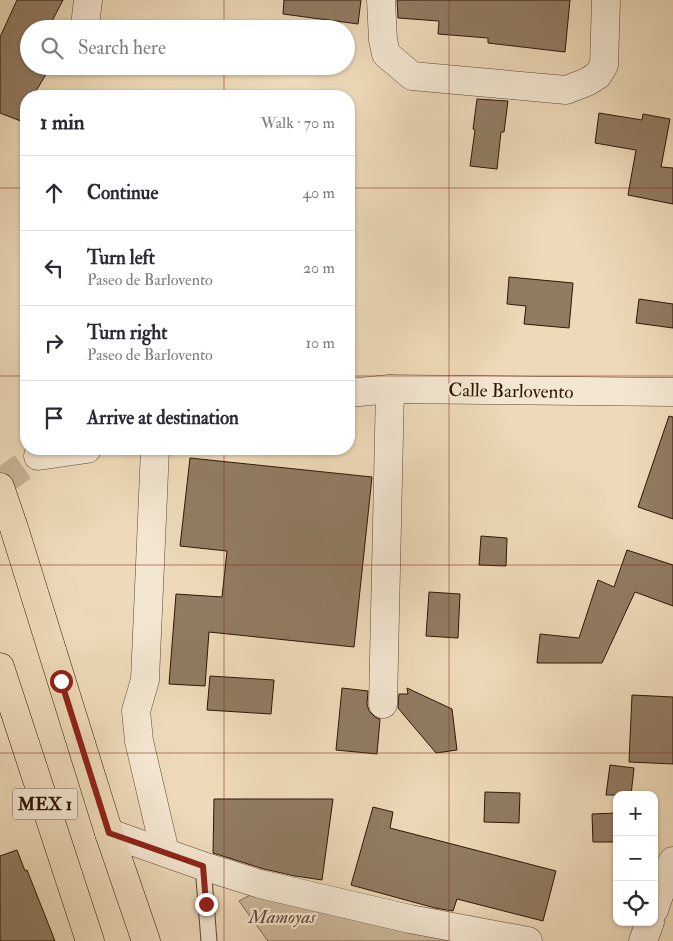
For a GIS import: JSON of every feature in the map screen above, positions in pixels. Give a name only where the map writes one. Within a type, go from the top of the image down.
[{"type":"main road","name":"MEX 1","points":[[0,487],[109,833],[146,941]]},
{"type":"main road","name":"MEX 1","points":[[0,667],[90,941]]},
{"type":"street","points":[[381,0],[383,40],[386,54],[412,76],[566,90],[587,82],[598,75],[604,65],[606,0]]},
{"type":"street","points":[[383,704],[390,388]]},
{"type":"street","name":"Calle Barlovento","points":[[355,392],[390,388],[673,392]]},
{"type":"street","points":[[38,456],[45,455]]},
{"type":"street","points":[[156,455],[145,680],[136,711],[139,741],[165,852]]},
{"type":"street","points":[[109,833],[260,884],[410,919],[528,941]]},
{"type":"street","points":[[658,899],[673,861]]},
{"type":"street","points":[[644,941],[649,926]]},
{"type":"lane","points":[[203,866],[209,941]]},
{"type":"green space","name":"Mamoyas","points":[[267,886],[453,941],[268,941],[239,901]]},
{"type":"building","points":[[17,0],[63,0],[53,20],[20,20],[20,75],[45,75],[37,90],[20,90],[20,121],[0,113],[0,37]]},
{"type":"building","points":[[284,0],[361,0],[358,24],[355,24],[355,20],[328,20],[283,14]]},
{"type":"building","points":[[397,0],[570,0],[565,52],[488,43],[488,38],[438,34],[439,21],[398,18]]},
{"type":"building","points":[[477,99],[508,101],[504,132],[501,132],[497,169],[470,166]]},
{"type":"building","points":[[599,113],[642,120],[643,114],[670,119],[661,167],[673,168],[673,204],[628,195],[636,150],[595,143]]},
{"type":"building","points":[[509,277],[573,283],[569,328],[524,324],[526,306],[507,304]]},
{"type":"building","points":[[639,299],[673,304],[673,328],[636,323]]},
{"type":"building","points":[[669,416],[673,417],[673,519],[638,507]]},
{"type":"building","points":[[190,458],[372,477],[354,647],[209,632],[205,686],[169,684],[176,594],[222,597],[227,551],[180,546]]},
{"type":"building","points":[[481,536],[507,538],[506,566],[479,565]]},
{"type":"building","points":[[627,550],[673,565],[673,606],[635,592],[602,663],[537,663],[540,634],[579,638],[598,580],[614,587]]},
{"type":"building","points":[[429,592],[460,594],[458,638],[426,636]]},
{"type":"building","points":[[210,676],[274,680],[271,714],[207,710]]},
{"type":"building","points":[[342,688],[368,691],[367,704],[369,711],[380,719],[377,754],[336,750]]},
{"type":"building","points":[[407,688],[452,709],[457,750],[436,753],[398,708],[399,694],[408,694]]},
{"type":"building","points":[[632,695],[673,697],[673,764],[629,762]]},
{"type":"building","points":[[610,765],[634,768],[631,791],[613,791],[613,795],[606,795]]},
{"type":"building","points":[[485,792],[520,793],[519,823],[484,822]]},
{"type":"building","points":[[214,799],[333,799],[322,880],[264,869],[213,853]]},
{"type":"building","points":[[373,807],[393,812],[390,828],[556,871],[543,921],[457,899],[453,911],[435,908],[351,885]]},
{"type":"building","points":[[613,813],[613,842],[593,842],[592,814]]},
{"type":"building","points":[[17,850],[25,871],[27,870],[55,941],[0,941],[0,856]]},
{"type":"tunnel","points":[[0,483],[38,456]]},
{"type":"route","points":[[61,681],[109,833],[203,866],[206,904]]}]
